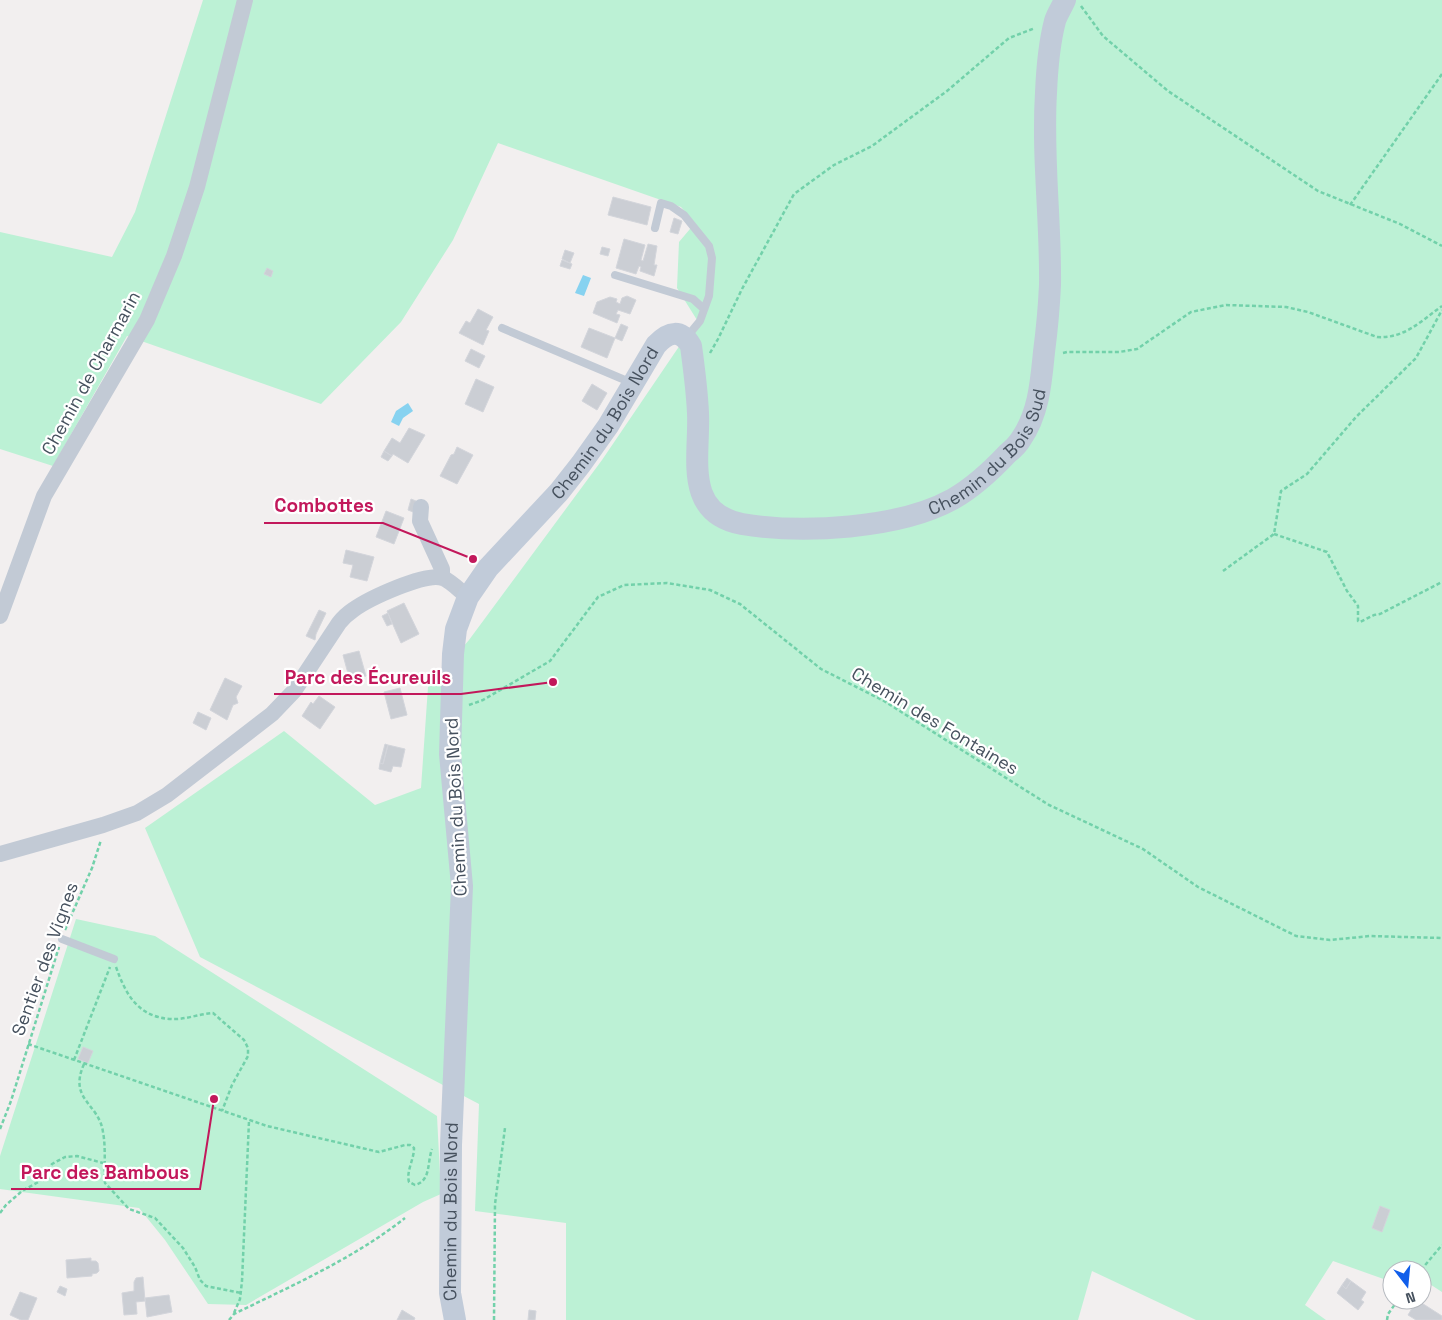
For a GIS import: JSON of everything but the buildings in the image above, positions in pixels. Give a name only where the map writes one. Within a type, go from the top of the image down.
[{"type":"street","name":"Chemin de Charmarin","points":[[0,616],[44,496],[147,320],[174,256],[197,187],[245,0]]},
{"type":"street","name":"Chemin du Bois Sud","points":[[689,342],[698,413],[696,464],[703,499],[715,512],[730,522],[793,529],[863,525],[906,518],[928,511],[965,492],[993,469],[1021,440],[1033,416],[1041,387],[1050,282],[1044,128],[1047,72],[1066,8]]},
{"type":"street","name":"Chemin du Bois Nord","points":[[455,1320],[450,1293],[451,1145],[462,886],[450,754],[453,654],[456,629],[468,597],[488,568],[559,492],[581,464],[608,426],[656,345],[663,337],[673,334],[681,335],[689,342]]},
{"type":"street","points":[[421,507],[420,521],[442,569],[442,578]]},
{"type":"street","points":[[0,854],[103,825],[137,813],[167,795],[272,714],[294,692],[347,614],[387,591],[426,578],[442,578],[468,597]]},
{"type":"lane","points":[[654,228],[661,203],[671,206],[684,215],[709,246],[712,258],[709,296],[700,321],[689,342]]},
{"type":"lane","points":[[615,275],[693,300],[704,309]]},
{"type":"lane","points":[[502,328],[634,384]]},
{"type":"lane","points":[[62,939],[114,959]]},
{"type":"path","points":[[694,374],[698,372],[718,340],[742,289],[794,194],[834,165],[872,146],[947,91],[1009,38],[1066,8],[1168,90],[1318,191],[1400,224],[1442,246]]},
{"type":"path","points":[[1350,205],[1442,74]]},
{"type":"path","points":[[1043,369],[1055,356],[1067,352],[1119,352],[1137,349],[1191,312],[1226,304],[1286,307],[1308,312],[1377,337],[1389,338],[1404,333],[1442,308]]},
{"type":"path","points":[[1223,571],[1274,534],[1281,491],[1307,474],[1356,417],[1416,358],[1442,308]]},
{"type":"path","points":[[1274,534],[1327,552],[1347,591],[1358,606],[1358,620],[1360,622],[1380,614],[1442,582]]},
{"type":"path","name":"Chemin des Fontaines","points":[[451,708],[458,709],[483,700],[550,662],[598,597],[624,585],[667,583],[710,590],[740,604],[821,669],[884,702],[1049,805],[1143,849],[1198,887],[1296,936],[1330,940],[1370,936],[1442,938]]},
{"type":"path","name":"Sentier des Vignes","points":[[0,1129],[11,1101],[62,939],[101,842],[103,825]]},
{"type":"path","points":[[74,1060],[114,959]]},
{"type":"path","points":[[114,959],[125,990],[146,1014],[172,1019],[213,1013],[244,1040],[248,1048],[248,1056],[232,1085],[222,1111]]},
{"type":"path","points":[[28,1044],[267,1126],[379,1152],[410,1145],[414,1148],[414,1158],[408,1175],[409,1182],[415,1185],[422,1184],[426,1178],[433,1148],[437,1145],[451,1145]]},
{"type":"path","points":[[84,1064],[80,1072],[79,1083],[81,1093],[88,1105],[98,1116],[103,1131],[105,1183],[129,1209],[155,1218],[183,1248],[195,1267],[200,1280],[206,1286],[241,1293]]},
{"type":"path","points":[[229,1320],[234,1314],[241,1293],[249,1121]]},
{"type":"path","points":[[494,1320],[495,1204],[505,1128]]},
{"type":"path","points":[[0,1213],[6,1205],[22,1192],[40,1182],[52,1164],[65,1156],[76,1156],[103,1163]]},
{"type":"path","points":[[234,1314],[336,1263],[382,1236],[405,1218]]},
{"type":"path","points":[[1429,1260],[1442,1245]]},
{"type":"green space","points":[[203,0],[1442,0],[1442,1292],[1432,1286],[1432,1260],[1382,1260],[1382,1278],[1333,1261],[1305,1305],[1326,1320],[1196,1320],[1092,1271],[1078,1320],[566,1320],[566,1223],[475,1211],[479,1104],[200,957],[145,828],[284,731],[375,805],[421,788],[428,687],[469,640],[602,460],[697,320],[677,288],[679,242],[695,223],[681,207],[498,143],[453,240],[401,322],[321,404],[127,336],[53,466],[0,449],[0,232],[112,257],[135,212]]},
{"type":"green space","points":[[76,919],[155,936],[437,1116],[441,1194],[423,1202],[246,1305],[208,1304],[165,1240],[139,1208],[0,1189],[0,1156]]},
{"type":"water","points":[[583,275],[591,278],[584,296],[575,293]]},
{"type":"water","points":[[408,403],[413,411],[403,418],[399,426],[391,422],[396,411]]},
{"type":"place","name":"Combottes","points":[[473,559]]},
{"type":"place","name":"Parc des Écureuils","points":[[553,682]]},
{"type":"place","name":"Parc des Bambous","points":[[214,1099]]}]
